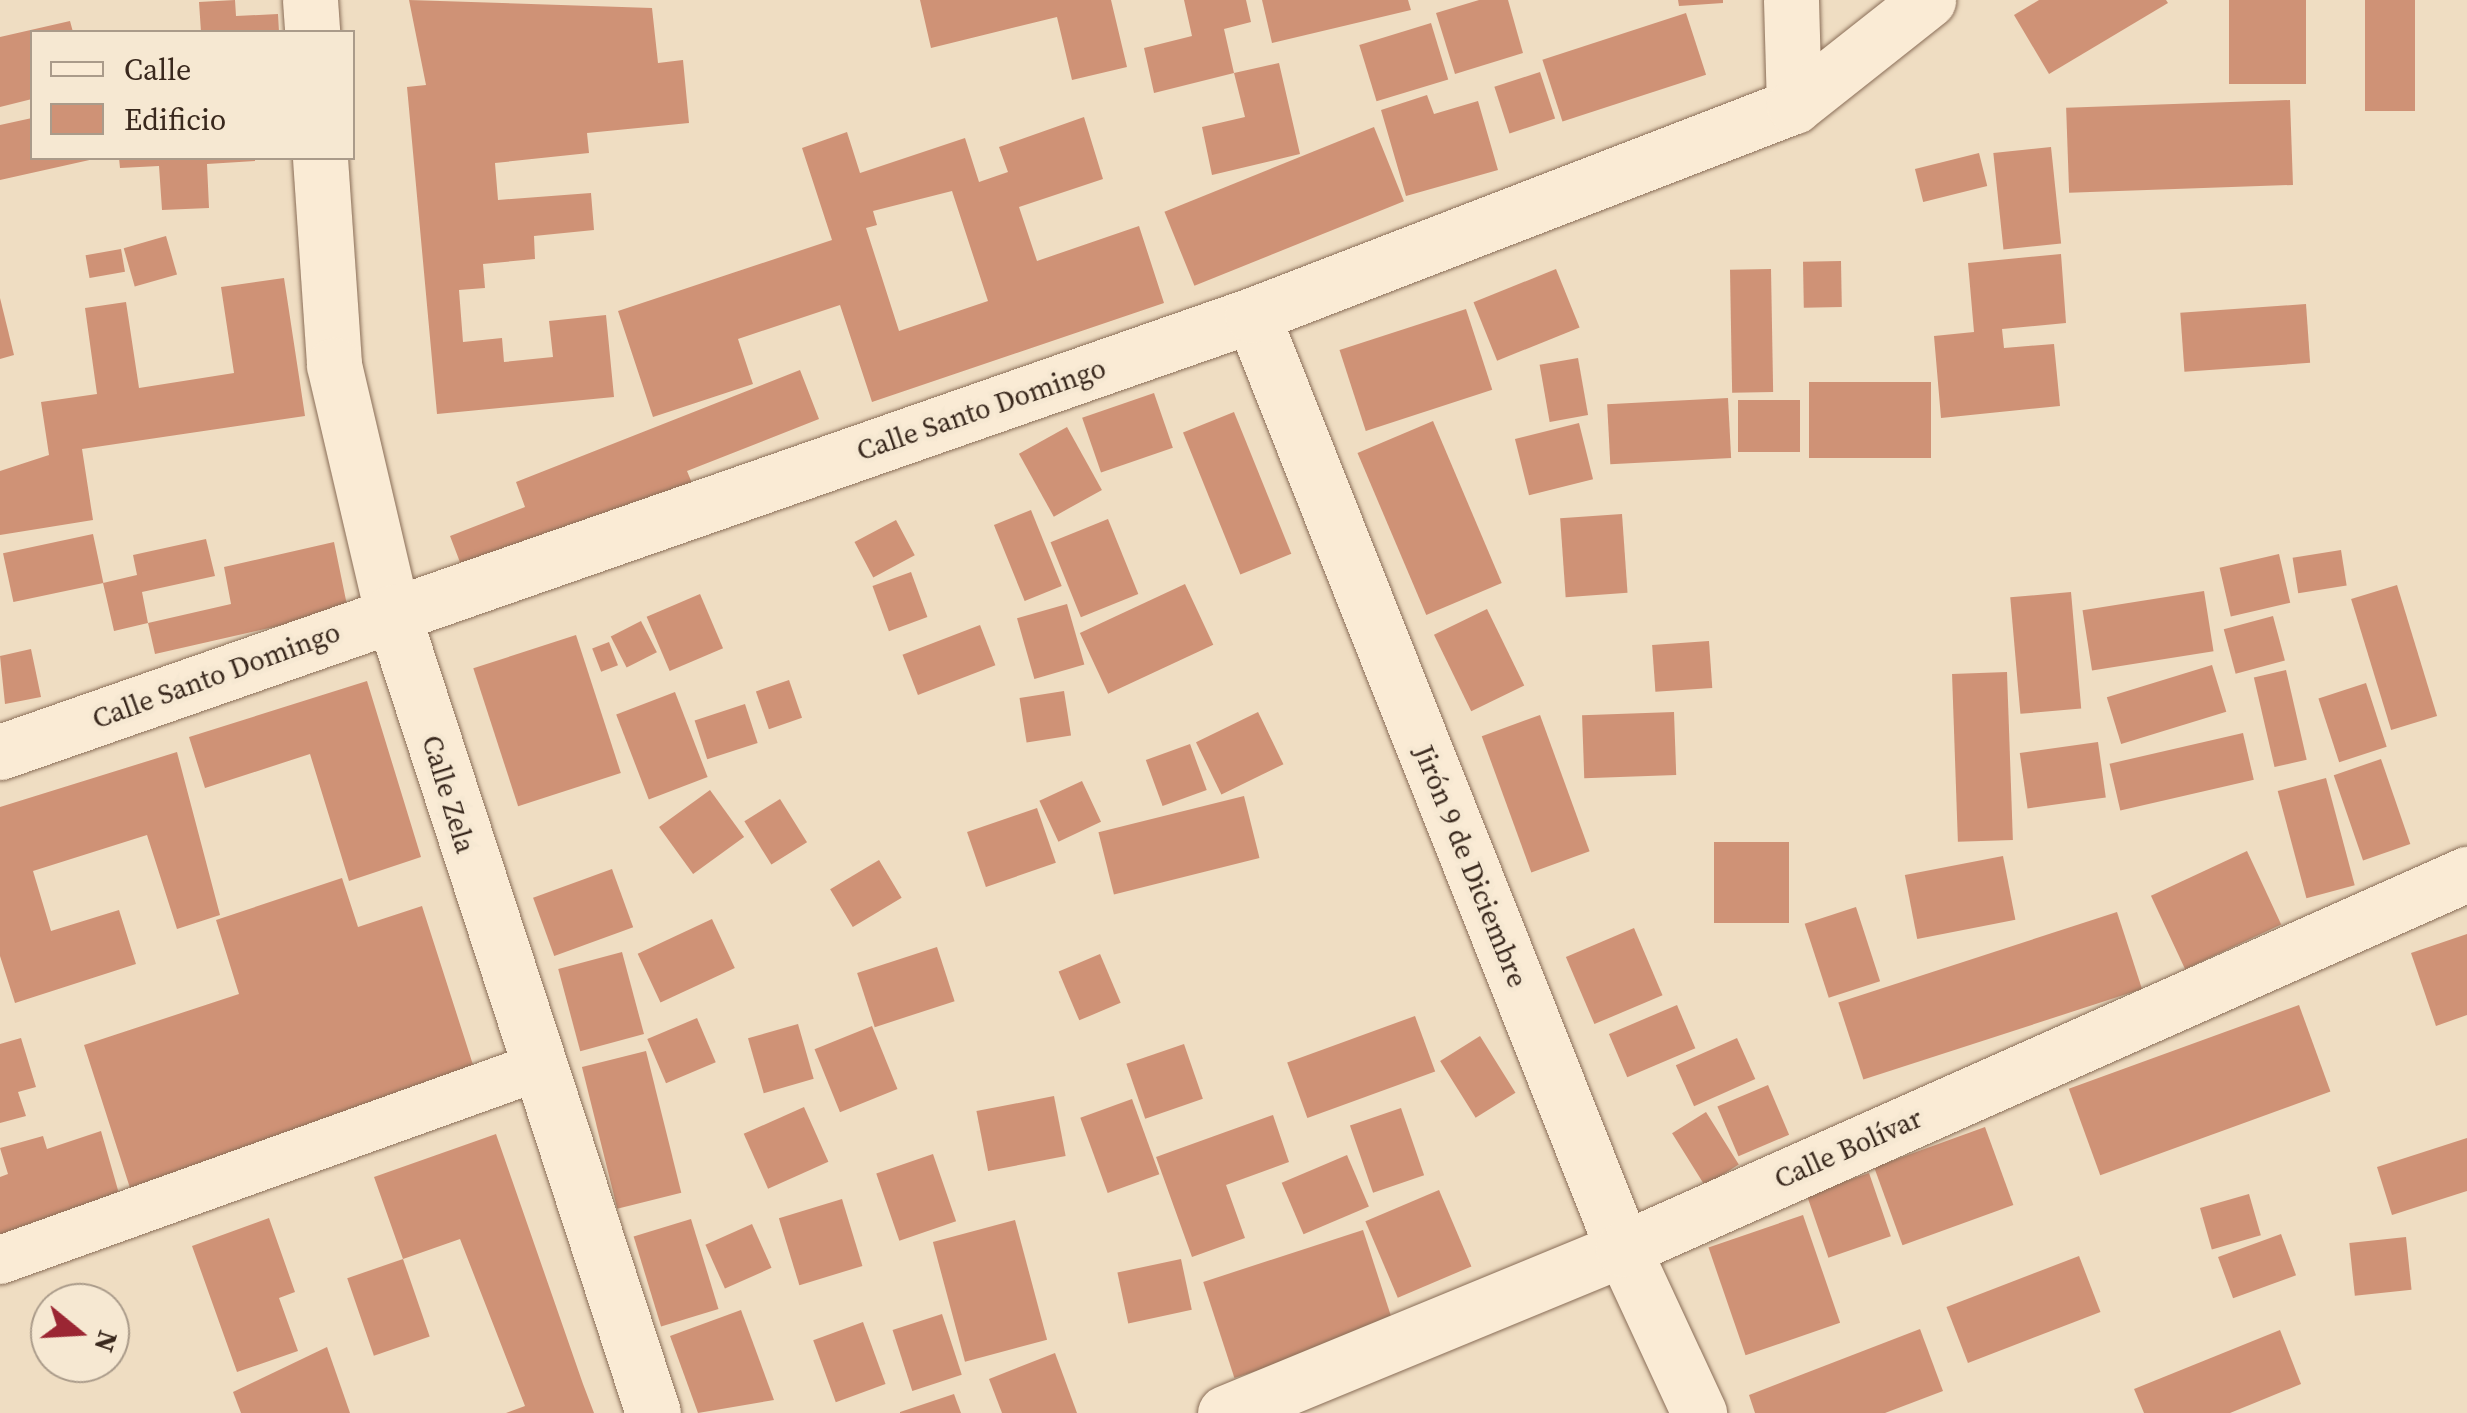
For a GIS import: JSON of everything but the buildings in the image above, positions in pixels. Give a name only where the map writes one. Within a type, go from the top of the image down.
[{"type":"street","points":[[310,0],[312,30]]},
{"type":"street","points":[[1790,0],[1794,106]]},
{"type":"street","name":"Calle Santo Domingo","points":[[0,752],[1252,315],[1794,106],[1928,0]]},
{"type":"street","name":"Calle Zela","points":[[320,160],[334,364],[392,612],[534,1068],[652,1413]]},
{"type":"street","name":"Jirón 9 de Diciembre","points":[[1252,315],[1622,1248],[1699,1413]]},
{"type":"street","name":"Calle Bolívar","points":[[1225,1413],[1622,1248],[2467,874]]},
{"type":"lane","points":[[0,1260],[534,1068]]}]
